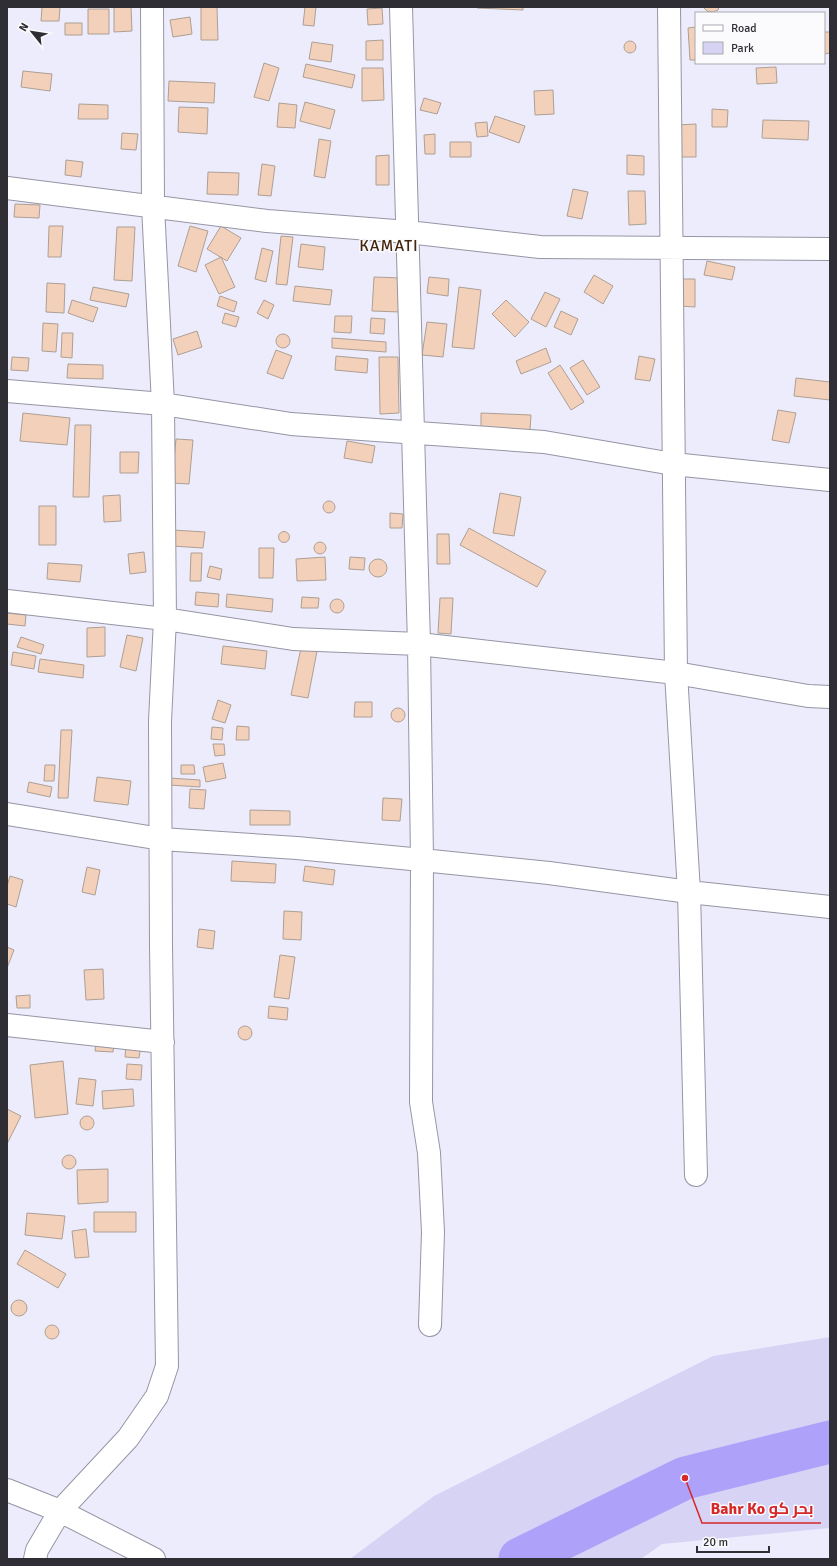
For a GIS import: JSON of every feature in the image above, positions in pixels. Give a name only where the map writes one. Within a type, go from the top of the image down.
[{"type":"street","points":[[34,1559],[37,1550],[60,1511],[128,1438],[157,1396],[167,1366],[160,839],[160,721],[164,619],[163,404],[153,206],[152,7]]},
{"type":"street","points":[[401,7],[419,644],[422,860],[422,1102],[429,1153],[433,1232],[430,1324]]},
{"type":"street","points":[[668,7],[676,673],[689,892],[696,1175]]},
{"type":"street","points":[[7,188],[267,221],[408,232],[540,247],[830,249]]},
{"type":"street","points":[[7,392],[163,404],[291,424],[544,442],[673,464],[830,480]]},
{"type":"street","points":[[7,601],[164,619],[293,639],[419,644],[676,673],[808,696],[830,697]]},
{"type":"street","points":[[7,814],[160,839],[297,848],[422,860],[549,873],[689,892],[830,907]]},
{"type":"street","points":[[7,1025],[163,1042]]},
{"type":"street","points":[[7,1490],[60,1511],[154,1559]]},
{"type":"green space","points":[[830,1337],[830,1528],[662,1544],[641,1559],[350,1559],[434,1496],[713,1356]]},
{"type":"building","points":[[42,7],[60,7],[59,21],[41,21]]},
{"type":"building","points":[[114,7],[131,7],[132,31],[114,32]]},
{"type":"building","points":[[201,7],[217,7],[218,40],[201,40]]},
{"type":"building","points":[[305,7],[316,7],[314,26],[303,25]]},
{"type":"building","points":[[523,7],[523,10],[477,8]]},
{"type":"building","points":[[703,7],[719,7],[718,10],[713,12],[707,11]]},
{"type":"building","points":[[382,8],[383,24],[368,25],[367,9]]},
{"type":"building","points":[[88,9],[109,9],[109,34],[88,34]]},
{"type":"building","points":[[190,17],[192,34],[173,37],[170,20]]},
{"type":"building","points":[[65,23],[82,23],[82,35],[65,35]]},
{"type":"building","points":[[695,27],[695,60],[690,60],[688,28]]},
{"type":"building","points":[[825,32],[830,32],[830,53],[825,54]]},
{"type":"building","points":[[383,40],[383,60],[366,60],[366,41]]},
{"type":"building","points":[[630,41],[634,43],[636,47],[634,51],[630,53],[626,51],[624,47],[626,43]]},
{"type":"building","points":[[312,42],[333,45],[331,62],[309,59]]},
{"type":"building","points":[[264,63],[279,68],[269,101],[254,97]]},
{"type":"building","points":[[306,64],[355,75],[352,88],[303,77]]},
{"type":"building","points":[[776,67],[777,83],[757,84],[756,68]]},
{"type":"building","points":[[362,68],[383,68],[384,100],[362,101]]},
{"type":"building","points":[[23,71],[52,74],[50,91],[21,87]]},
{"type":"building","points":[[169,81],[215,83],[214,103],[168,101]]},
{"type":"building","points":[[553,90],[554,114],[535,115],[534,91]]},
{"type":"building","points":[[424,98],[441,103],[437,114],[420,110]]},
{"type":"building","points":[[305,102],[335,110],[330,129],[300,121]]},
{"type":"building","points":[[279,103],[297,105],[295,128],[277,127]]},
{"type":"building","points":[[79,104],[108,105],[108,119],[78,119]]},
{"type":"building","points":[[179,107],[208,108],[207,134],[178,132]]},
{"type":"building","points":[[712,109],[728,110],[727,127],[712,127]]},
{"type":"building","points":[[495,116],[525,126],[519,143],[489,132]]},
{"type":"building","points":[[763,120],[809,121],[808,140],[762,138]]},
{"type":"building","points":[[487,122],[488,136],[477,137],[475,123]]},
{"type":"building","points":[[696,124],[696,157],[677,157],[677,125]]},
{"type":"building","points":[[122,133],[138,134],[136,150],[121,149]]},
{"type":"building","points":[[435,134],[435,154],[425,154],[424,135]]},
{"type":"building","points":[[319,139],[331,141],[325,178],[314,176]]},
{"type":"building","points":[[450,142],[471,142],[471,157],[450,157]]},
{"type":"building","points":[[389,155],[389,185],[376,185],[376,156]]},
{"type":"building","points":[[627,155],[644,156],[644,175],[627,174]]},
{"type":"building","points":[[66,160],[83,162],[81,177],[65,175]]},
{"type":"building","points":[[262,164],[275,166],[271,196],[258,195]]},
{"type":"building","points":[[208,172],[239,173],[238,195],[207,194]]},
{"type":"building","points":[[573,189],[588,192],[582,219],[567,216]]},
{"type":"building","points":[[628,191],[645,191],[646,224],[629,225]]},
{"type":"building","points":[[15,204],[40,205],[39,218],[14,217]]},
{"type":"building","points":[[49,226],[63,226],[61,257],[48,257]]},
{"type":"building","points":[[190,226],[208,231],[196,272],[178,266]]},
{"type":"building","points":[[221,226],[241,238],[227,261],[207,249]]},
{"type":"building","points":[[117,227],[135,227],[132,281],[114,280]]},
{"type":"building","points":[[281,236],[293,237],[287,285],[276,284]]},
{"type":"building","points":[[301,244],[325,247],[323,270],[298,267]]},
{"type":"building","points":[[262,248],[273,251],[266,282],[255,279]]},
{"type":"building","points":[[221,257],[235,287],[219,294],[205,265]]},
{"type":"building","points":[[707,261],[735,267],[732,280],[704,275]]},
{"type":"building","points":[[594,275],[613,286],[603,304],[584,292]]},
{"type":"building","points":[[374,277],[401,278],[400,312],[372,311]]},
{"type":"building","points":[[429,277],[449,279],[448,296],[427,293]]},
{"type":"building","points":[[680,279],[695,279],[695,307],[680,306]]},
{"type":"building","points":[[47,283],[65,284],[64,313],[46,312]]},
{"type":"building","points":[[295,286],[332,290],[330,305],[293,301]]},
{"type":"building","points":[[93,287],[129,294],[126,307],[90,300]]},
{"type":"building","points":[[459,287],[481,290],[474,349],[452,347]]},
{"type":"building","points":[[545,292],[560,299],[546,327],[531,319]]},
{"type":"building","points":[[220,296],[237,302],[234,312],[217,306]]},
{"type":"building","points":[[72,300],[98,308],[93,322],[68,313]]},
{"type":"building","points":[[264,300],[274,305],[268,319],[257,313]]},
{"type":"building","points":[[506,300],[529,322],[515,337],[492,314]]},
{"type":"building","points":[[561,311],[578,319],[571,335],[554,327]]},
{"type":"building","points":[[225,313],[239,317],[236,327],[222,323]]},
{"type":"building","points":[[335,316],[352,316],[351,333],[334,332]]},
{"type":"building","points":[[371,318],[385,319],[384,334],[370,333]]},
{"type":"building","points":[[427,322],[447,324],[443,357],[422,355]]},
{"type":"building","points":[[43,323],[58,324],[56,352],[42,351]]},
{"type":"building","points":[[197,331],[202,347],[178,355],[173,339]]},
{"type":"building","points":[[62,333],[73,333],[72,358],[61,357]]},
{"type":"building","points":[[283,334],[288,336],[290,341],[288,346],[283,348],[278,346],[276,341],[278,336]]},
{"type":"building","points":[[332,338],[386,342],[386,352],[332,348]]},
{"type":"building","points":[[546,348],[551,362],[521,374],[516,361]]},
{"type":"building","points":[[276,350],[292,356],[283,379],[267,373]]},
{"type":"building","points":[[336,356],[368,359],[367,373],[335,370]]},
{"type":"building","points":[[639,356],[655,359],[650,381],[635,379]]},
{"type":"building","points":[[12,357],[29,358],[28,371],[11,370]]},
{"type":"building","points":[[379,357],[398,357],[399,413],[380,414]]},
{"type":"building","points":[[583,360],[600,387],[587,395],[570,368]]},
{"type":"building","points":[[68,364],[103,365],[103,379],[67,378]]},
{"type":"building","points":[[560,365],[584,402],[571,410],[548,373]]},
{"type":"building","points":[[796,378],[830,382],[830,400],[794,396]]},
{"type":"building","points":[[778,410],[796,413],[789,443],[772,440]]},
{"type":"building","points":[[23,413],[70,418],[67,445],[20,441]]},
{"type":"building","points":[[481,413],[531,415],[530,430],[481,428]]},
{"type":"building","points":[[75,425],[91,425],[89,497],[73,497]]},
{"type":"building","points":[[176,439],[193,440],[189,484],[172,483]]},
{"type":"building","points":[[347,441],[375,446],[372,463],[344,458]]},
{"type":"building","points":[[120,452],[139,452],[138,473],[120,473]]},
{"type":"building","points":[[500,493],[521,497],[514,536],[493,533]]},
{"type":"building","points":[[120,495],[121,521],[104,522],[103,496]]},
{"type":"building","points":[[329,501],[333,503],[335,507],[333,511],[329,513],[325,511],[323,507],[325,503]]},
{"type":"building","points":[[39,506],[56,506],[56,545],[39,545]]},
{"type":"building","points":[[390,513],[403,514],[402,528],[390,528]]},
{"type":"building","points":[[469,528],[546,571],[537,587],[460,545]]},
{"type":"building","points":[[173,530],[205,532],[203,548],[172,546]]},
{"type":"building","points":[[282,532],[286,532],[288,533],[288,541],[282,542],[279,539],[279,535]]},
{"type":"building","points":[[437,534],[449,534],[450,564],[437,564]]},
{"type":"building","points":[[318,542],[322,542],[326,548],[322,554],[318,554],[314,550],[314,546]]},
{"type":"building","points":[[259,548],[274,548],[273,578],[259,578]]},
{"type":"building","points":[[144,552],[146,572],[130,574],[128,554]]},
{"type":"building","points":[[191,553],[202,553],[201,581],[190,581]]},
{"type":"building","points":[[325,557],[326,580],[297,581],[296,559]]},
{"type":"building","points":[[350,557],[365,558],[364,570],[349,569]]},
{"type":"building","points":[[378,559],[384,562],[387,568],[384,574],[378,577],[372,574],[369,568],[372,562]]},
{"type":"building","points":[[48,563],[82,565],[80,582],[47,579]]},
{"type":"building","points":[[210,566],[222,569],[220,580],[207,577]]},
{"type":"building","points":[[196,592],[219,594],[218,607],[195,605]]},
{"type":"building","points":[[227,594],[273,599],[272,612],[226,607]]},
{"type":"building","points":[[302,597],[319,598],[318,608],[301,608]]},
{"type":"building","points":[[440,598],[453,598],[451,634],[438,633]]},
{"type":"building","points":[[334,599],[340,599],[344,603],[344,609],[340,613],[334,613],[330,609],[330,603]]},
{"type":"building","points":[[7,613],[26,615],[25,626],[7,624]]},
{"type":"building","points":[[105,627],[105,656],[87,657],[87,628]]},
{"type":"building","points":[[127,635],[143,638],[136,671],[120,667]]},
{"type":"building","points":[[21,637],[44,645],[41,654],[17,647]]},
{"type":"building","points":[[223,646],[267,651],[265,669],[221,664]]},
{"type":"building","points":[[301,648],[317,651],[308,698],[291,695]]},
{"type":"building","points":[[13,652],[36,656],[34,669],[11,665]]},
{"type":"building","points":[[40,659],[84,665],[83,678],[38,672]]},
{"type":"building","points":[[218,700],[231,705],[225,723],[212,719]]},
{"type":"building","points":[[355,702],[372,702],[372,717],[354,717]]},
{"type":"building","points":[[395,708],[401,708],[405,712],[405,718],[401,722],[395,722],[391,718],[391,712]]},
{"type":"building","points":[[237,726],[249,727],[249,740],[236,740]]},
{"type":"building","points":[[212,727],[223,728],[222,740],[211,739]]},
{"type":"building","points":[[61,730],[72,730],[68,798],[58,798]]},
{"type":"building","points":[[213,744],[224,744],[225,755],[215,756]]},
{"type":"building","points":[[223,763],[226,778],[206,782],[203,767]]},
{"type":"building","points":[[45,765],[55,765],[54,781],[44,781]]},
{"type":"building","points":[[181,765],[194,765],[195,774],[181,774]]},
{"type":"building","points":[[97,777],[131,781],[128,805],[94,801]]},
{"type":"building","points":[[169,778],[200,780],[200,787],[169,785]]},
{"type":"building","points":[[29,782],[52,787],[50,797],[27,792]]},
{"type":"building","points":[[190,789],[206,790],[204,809],[189,808]]},
{"type":"building","points":[[383,798],[402,799],[400,821],[382,820]]},
{"type":"building","points":[[250,810],[290,811],[290,825],[250,825]]},
{"type":"building","points":[[232,861],[276,864],[275,883],[231,881]]},
{"type":"building","points":[[305,866],[335,870],[333,885],[303,881]]},
{"type":"building","points":[[87,867],[100,870],[95,895],[82,892]]},
{"type":"building","points":[[10,876],[23,880],[16,907],[7,904],[7,886]]},
{"type":"building","points":[[284,911],[302,912],[301,940],[283,939]]},
{"type":"building","points":[[199,929],[215,931],[213,949],[197,947]]},
{"type":"building","points":[[7,947],[14,950],[7,968]]},
{"type":"building","points":[[280,955],[295,957],[289,999],[274,997]]},
{"type":"building","points":[[103,969],[104,999],[86,1000],[84,970]]},
{"type":"building","points":[[30,995],[30,1008],[17,1008],[16,996]]},
{"type":"building","points":[[269,1006],[288,1008],[287,1020],[268,1018]]},
{"type":"building","points":[[245,1026],[250,1028],[252,1033],[250,1038],[245,1040],[240,1038],[238,1033],[240,1028]]},
{"type":"building","points":[[96,1043],[114,1044],[113,1052],[95,1051]]},
{"type":"building","points":[[126,1043],[141,1045],[139,1058],[125,1057]]},
{"type":"building","points":[[63,1061],[68,1114],[35,1118],[30,1065]]},
{"type":"building","points":[[127,1064],[142,1065],[141,1080],[126,1079]]},
{"type":"building","points":[[79,1078],[96,1080],[93,1106],[76,1104]]},
{"type":"building","points":[[133,1089],[134,1106],[103,1109],[102,1091]]},
{"type":"building","points":[[7,1109],[21,1116],[7,1144]]},
{"type":"building","points":[[84,1116],[90,1116],[94,1120],[94,1126],[90,1130],[84,1130],[80,1126],[80,1120]]},
{"type":"building","points":[[69,1155],[74,1157],[76,1162],[74,1167],[69,1169],[64,1167],[62,1162],[64,1157]]},
{"type":"building","points":[[108,1169],[108,1202],[78,1204],[77,1170]]},
{"type":"building","points":[[94,1212],[136,1212],[136,1232],[94,1232]]},
{"type":"building","points":[[27,1213],[65,1216],[62,1239],[25,1235]]},
{"type":"building","points":[[86,1229],[89,1257],[75,1258],[72,1231]]},
{"type":"building","points":[[25,1250],[66,1274],[58,1288],[17,1264]]},
{"type":"building","points":[[19,1300],[25,1302],[27,1308],[25,1314],[19,1316],[13,1314],[11,1308],[13,1302]]},
{"type":"building","points":[[52,1325],[57,1327],[59,1332],[57,1337],[52,1339],[47,1337],[45,1332],[47,1327]]},
{"type":"waterway","points":[[520,1559],[685,1478],[830,1442]]},
{"type":"place","name":"Bahr Ko بحر كو","points":[[685,1478]]},
{"type":"district","name":"KAMATI","points":[[389,246]]}]
